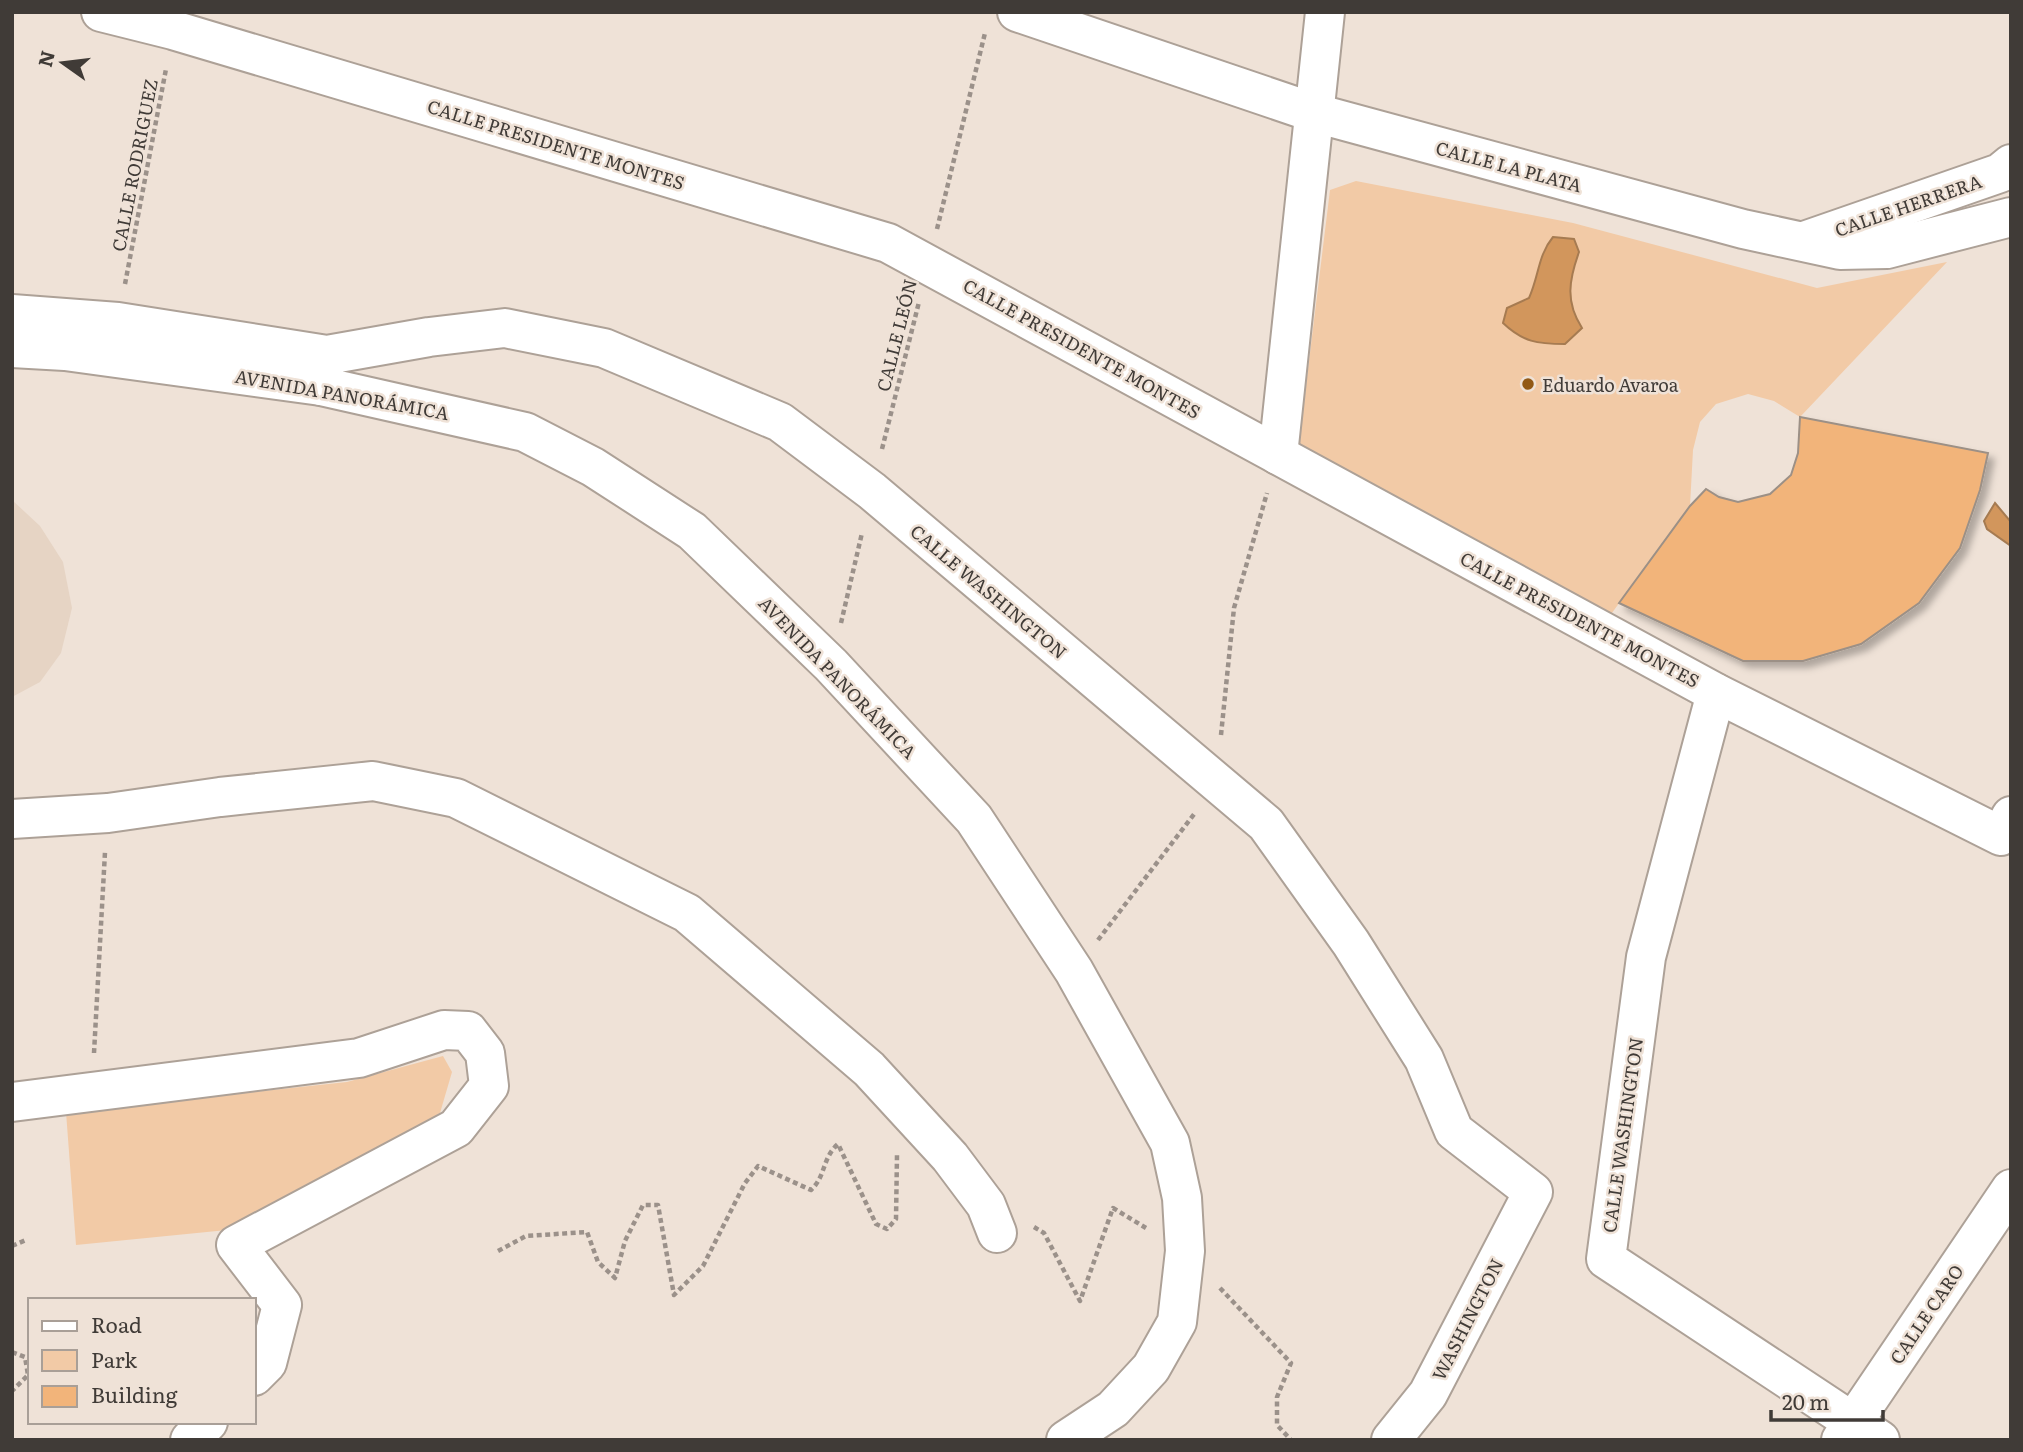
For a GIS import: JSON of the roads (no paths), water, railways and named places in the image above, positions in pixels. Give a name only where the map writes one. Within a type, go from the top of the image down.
[{"type":"street","name":"CALLE PRESIDENTE MONTES","points":[[101,12],[173,30],[888,243],[1716,692],[2006,826]]},
{"type":"street","points":[[1278,455],[1325,12]]},
{"type":"street","name":"CALLE LA PLATA","points":[[1002,19],[1315,113],[1743,229],[1840,250],[1887,249],[2011,216]]},
{"type":"street","name":"CALLE HERRERA","points":[[1802,242],[2000,173],[2011,164]]},
{"type":"street","name":"CALLE WASHINGTON","points":[[12,314],[118,322],[244,342],[324,371],[429,337],[505,328],[604,348],[779,422],[872,491],[1266,824],[1351,943],[1424,1059],[1454,1131],[1533,1192]]},
{"type":"street","name":"AVENIDA PANORÁMICA","points":[[12,348],[324,371],[525,432],[593,467],[692,531],[831,665],[974,818],[1074,971],[1170,1143],[1182,1198],[1185,1251],[1177,1322],[1151,1368],[1113,1409],[1066,1440]]},
{"type":"street","name":"CALLE WASHINGTON","points":[[1716,692],[1646,957],[1606,1259],[1858,1434]]},
{"type":"street","points":[[12,819],[108,813],[220,797],[373,781],[456,798],[687,913],[869,1069],[920,1125],[986,1205],[995,1228]]},
{"type":"street","points":[[12,1102],[359,1058],[444,1030],[468,1031],[485,1053],[489,1086],[456,1128],[236,1245],[282,1305],[267,1363],[256,1374]]},
{"type":"street","name":"CALLE CARO","points":[[1858,1434],[2011,1189]]},
{"type":"street","name":"WASHINGTON","points":[[1391,1440],[1428,1394],[1533,1192]]},
{"type":"street","points":[[190,1440],[206,1424]]},
{"type":"place","name":"Eduardo Avaroa","points":[[1528,384]]}]
